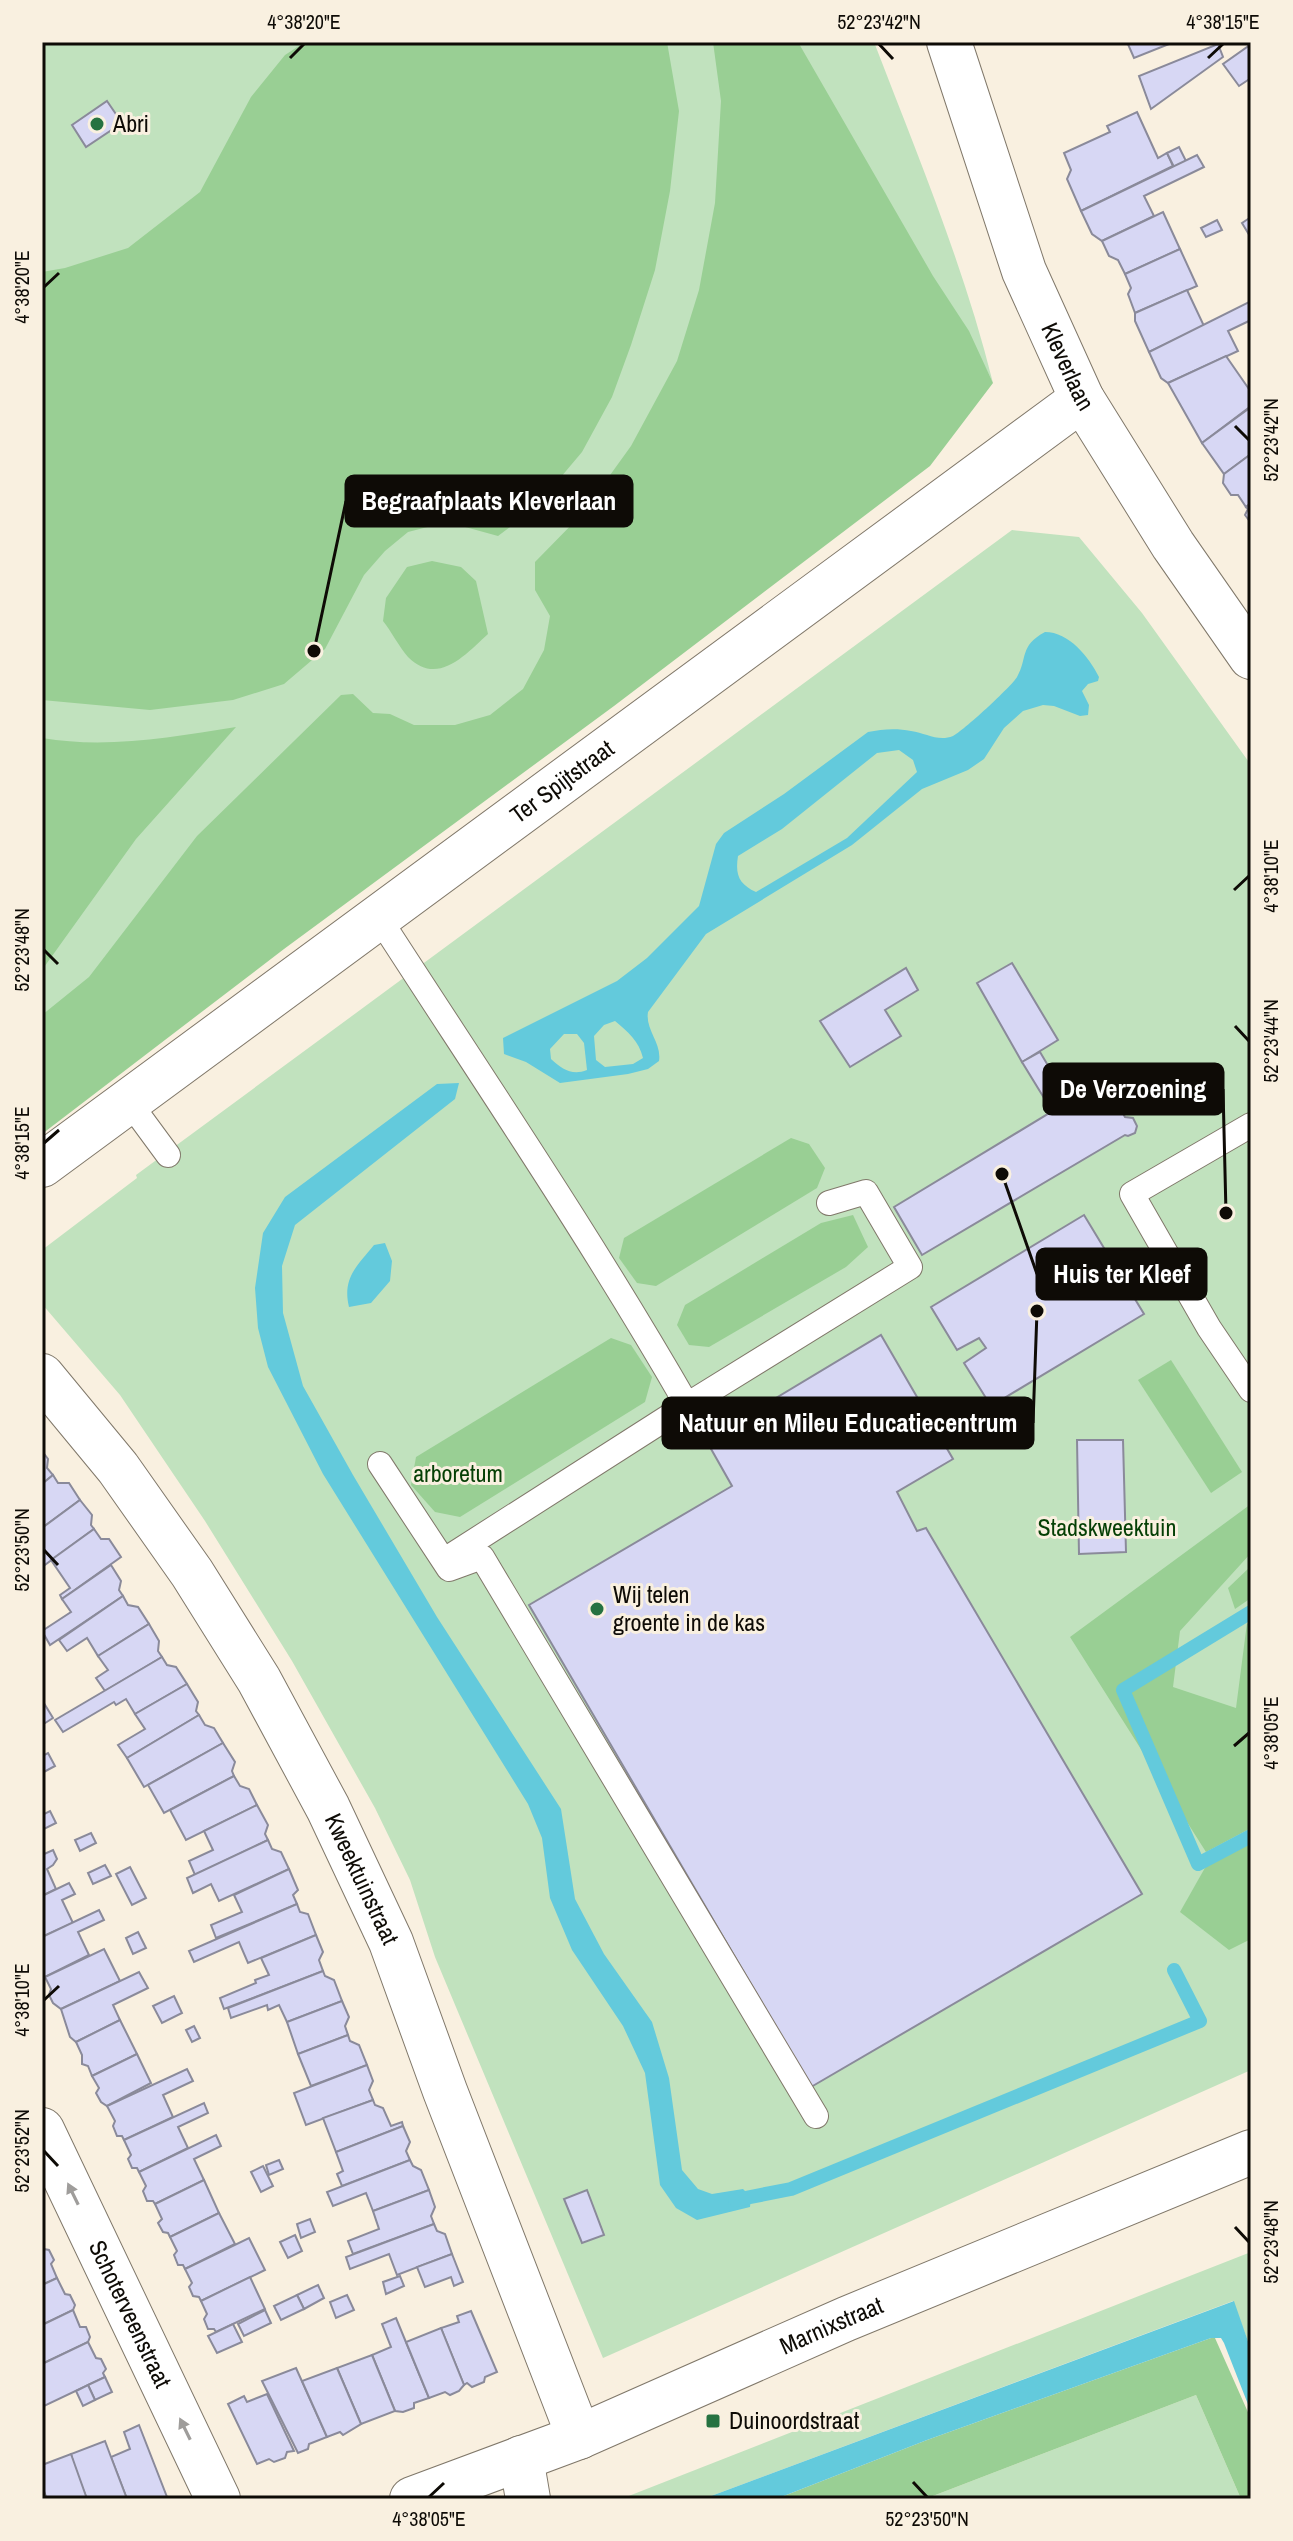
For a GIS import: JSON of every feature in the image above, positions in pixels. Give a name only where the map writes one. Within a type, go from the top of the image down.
[{"type":"street","name":"Kleverlaan","points":[[949,42],[1024,271],[1082,399],[1173,545],[1251,657]]},
{"type":"street","name":"Ter Spijtstraat","points":[[42,1165],[1082,399]]},
{"type":"street","name":"Kweektuinstraat","points":[[42,1376],[118,1468],[192,1573],[259,1680],[328,1808],[391,1942],[445,2091],[579,2437]]},
{"type":"street","name":"Schoterveenstraat","points":[[42,2130],[218,2499]]},
{"type":"street","name":"Marnixstraat","points":[[412,2499],[524,2479],[579,2437],[846,2319],[1251,2152]]},
{"type":"lane","points":[[379,918],[634,1314],[687,1405]]},
{"type":"lane","points":[[129,1102],[168,1155]]},
{"type":"lane","points":[[1251,1125],[1132,1194],[1209,1328],[1251,1390]]},
{"type":"lane","points":[[444,1561],[910,1267],[866,1192],[829,1203]]},
{"type":"lane","points":[[380,1464],[449,1569],[482,1557],[816,2116]]},
{"type":"green space","points":[[42,42],[874,42],[954,253],[993,383],[962,321],[967,352],[42,1077]]},
{"type":"green space","points":[[305,42],[667,42],[679,111],[670,191],[655,270],[612,397],[582,452],[534,509],[498,536],[447,522],[408,532],[385,551],[364,575],[325,649],[284,684],[233,700],[150,710],[42,700],[42,272],[128,248],[200,192],[251,97],[285,55]]},
{"type":"green space","points":[[713,42],[798,42],[933,276],[969,331],[993,383],[930,466],[42,1134],[42,1015],[89,977],[197,836],[341,695],[353,694],[373,713],[390,714],[414,725],[455,725],[490,715],[523,689],[544,650],[550,616],[535,590],[535,562],[582,514],[631,446],[677,361],[699,290],[715,203],[721,101]]},
{"type":"green space","name":"Stadskweektuin","points":[[1012,530],[1079,537],[1142,613],[1251,765],[1251,2070],[603,2358],[435,1957],[410,1880],[375,1808],[292,1661],[205,1521],[120,1395],[42,1304],[42,1250],[137,1178],[136,1175]]},
{"type":"green space","points":[[432,561],[461,567],[476,581],[488,634],[461,658],[441,668],[430,669],[408,657],[383,621],[386,598],[407,567]]},
{"type":"green space","points":[[236,727],[136,839],[42,970],[42,738],[115,742]]},
{"type":"green space","points":[[791,1138],[809,1144],[825,1168],[817,1188],[656,1286],[637,1283],[619,1258],[624,1238]]},
{"type":"green space","points":[[853,1215],[868,1247],[846,1267],[709,1347],[689,1345],[677,1325],[685,1305],[821,1223]]},
{"type":"green space","name":"arboretum","points":[[611,1338],[631,1345],[652,1377],[645,1402],[460,1517],[435,1512],[411,1485],[416,1457]]},
{"type":"green space","points":[[1171,1360],[1242,1472],[1211,1493],[1138,1380]]},
{"type":"green space","points":[[1251,1504],[1251,1553],[1180,1631],[1173,1687],[1236,1708],[1247,1623],[1251,1628],[1251,1828],[1206,1852],[1070,1637]]},
{"type":"green space","points":[[1251,1566],[1251,1598],[1235,1609],[1228,1588]]},
{"type":"green space","points":[[1251,1843],[1251,1939],[1229,1950],[1180,1912],[1206,1866]]},
{"type":"green space","points":[[1251,2252],[1251,2350],[1233,2301],[703,2499],[621,2499]]},
{"type":"green space","points":[[1215,2338],[1251,2419],[1251,2499],[1241,2499],[1196,2395],[925,2499],[776,2499],[927,2440]]},
{"type":"green space","points":[[1196,2395],[1241,2499],[925,2499]]},
{"type":"water","points":[[1045,632],[1062,636],[1090,662],[1099,677],[1098,681],[1088,684],[1082,691],[1089,705],[1088,715],[1080,716],[1043,705],[1023,711],[1004,728],[984,759],[968,770],[922,789],[852,845],[706,934],[648,1012],[659,1061],[648,1069],[628,1074],[560,1083],[526,1062],[504,1054],[503,1038],[617,981],[647,958],[699,906],[716,844],[724,833],[784,794],[868,732],[895,729],[937,738],[953,736],[1013,682],[1028,647]],"holes":[[[899,750],[913,760],[917,772],[847,838],[756,892],[742,882],[737,869],[738,856],[782,829],[877,753]],[[615,1021],[636,1042],[643,1058],[633,1064],[605,1067],[596,1060],[594,1036],[604,1025]],[[564,1034],[577,1034],[584,1043],[587,1070],[572,1072],[563,1068],[551,1059],[550,1049]]]},
{"type":"water","points":[[459,1083],[455,1099],[295,1225],[282,1266],[283,1313],[303,1386],[437,1617],[561,1809],[575,1899],[604,1954],[652,2022],[669,2078],[682,2170],[698,2189],[712,2194],[743,2189],[751,2197],[750,2207],[697,2220],[676,2208],[660,2185],[645,2073],[623,2026],[572,1950],[550,1898],[542,1838],[528,1804],[323,1474],[268,1367],[258,1328],[255,1288],[263,1233],[285,1197],[437,1084]]},
{"type":"water","points":[[385,1243],[392,1261],[390,1281],[371,1303],[349,1307],[347,1297],[352,1273],[374,1245]]},
{"type":"water","points":[[1234,2301],[1251,2350],[1251,2412],[1224,2343],[1221,2338],[1211,2338],[927,2440],[776,2499],[703,2499]]},
{"type":"building","points":[[1127,42],[1174,42],[1134,58]]},
{"type":"building","points":[[1218,44],[1223,57],[1151,109],[1139,76]]},
{"type":"building","points":[[1250,45],[1251,78],[1239,86],[1223,64]]},
{"type":"building","name":"Abri","points":[[107,101],[122,123],[86,147],[72,125]]},
{"type":"building","points":[[1137,112],[1158,158],[1167,153],[1173,166],[1081,211],[1067,179],[1071,170],[1064,153],[1110,132],[1107,126]]},
{"type":"building","points":[[1179,147],[1186,161],[1174,167],[1167,153]]},
{"type":"building","points":[[1197,155],[1204,167],[1144,196],[1154,216],[1102,241],[1092,234],[1081,211]]},
{"type":"building","points":[[1163,212],[1180,249],[1125,274],[1118,260],[1109,256],[1102,241]]},
{"type":"building","points":[[1251,217],[1251,238],[1242,223]]},
{"type":"building","points":[[1217,220],[1222,230],[1206,237],[1201,228]]},
{"type":"building","points":[[1180,249],[1197,286],[1135,313],[1125,274]]},
{"type":"building","points":[[1187,290],[1204,326],[1149,352],[1135,321],[1135,313]]},
{"type":"building","points":[[1251,301],[1251,320],[1228,331],[1238,351],[1168,383],[1161,378],[1149,352]]},
{"type":"building","points":[[1226,356],[1251,392],[1251,406],[1202,443],[1168,383]]},
{"type":"building","points":[[1251,407],[1251,454],[1224,474],[1202,443]]},
{"type":"building","points":[[1251,454],[1251,503],[1246,507],[1238,495],[1231,495],[1223,483],[1224,474]]},
{"type":"building","points":[[1251,503],[1251,523],[1245,515],[1246,507]]},
{"type":"building","points":[[1012,963],[1058,1040],[1022,1062],[977,983]]},
{"type":"building","points":[[906,968],[918,990],[885,1010],[901,1036],[850,1067],[820,1021]]},
{"type":"building","points":[[1040,1052],[1069,1101],[1052,1111],[1022,1062]]},
{"type":"building","points":[[1104,1080],[1125,1117],[1133,1118],[1137,1126],[1135,1133],[1125,1135],[922,1255],[894,1207]]},
{"type":"building","points":[[1084,1215],[1144,1314],[991,1406],[964,1363],[986,1348],[979,1338],[957,1350],[931,1307]]},
{"type":"building","points":[[881,1335],[953,1459],[897,1492],[917,1531],[926,1528],[1142,1894],[811,2087],[529,1605],[732,1486],[706,1440]]},
{"type":"building","points":[[1077,1440],[1123,1440],[1126,1552],[1079,1554]]},
{"type":"building","points":[[42,1451],[48,1459],[47,1468],[53,1475],[42,1484]]},
{"type":"building","points":[[53,1475],[58,1483],[69,1483],[80,1500],[42,1528],[42,1484]]},
{"type":"building","points":[[80,1500],[92,1515],[91,1525],[94,1529],[42,1567],[42,1528]]},
{"type":"building","points":[[94,1529],[101,1539],[109,1539],[121,1557],[62,1599],[60,1595],[70,1588],[51,1560]]},
{"type":"building","points":[[111,1565],[121,1581],[119,1590],[123,1596],[50,1645],[42,1631],[71,1612],[62,1599]]},
{"type":"building","points":[[123,1596],[128,1605],[138,1607],[149,1624],[98,1656],[87,1638],[67,1651],[59,1640]]},
{"type":"building","points":[[149,1624],[159,1641],[158,1651],[162,1657],[105,1691],[96,1678],[108,1670],[98,1656]]},
{"type":"building","points":[[162,1657],[167,1665],[176,1667],[187,1684],[135,1714],[126,1699],[116,1705],[114,1702],[63,1732],[55,1720]]},
{"type":"building","points":[[187,1684],[198,1702],[196,1711],[199,1715],[127,1758],[118,1745],[145,1729],[135,1714]]},
{"type":"building","points":[[42,1700],[53,1718],[42,1725]]},
{"type":"building","points":[[199,1715],[205,1725],[214,1728],[223,1743],[144,1787],[127,1758]]},
{"type":"building","points":[[223,1743],[235,1762],[234,1776],[164,1813],[148,1785]]},
{"type":"building","points":[[48,1753],[55,1766],[42,1773],[42,1756]]},
{"type":"building","points":[[234,1776],[240,1786],[249,1789],[257,1805],[186,1840],[170,1810]]},
{"type":"building","points":[[257,1805],[268,1825],[265,1834],[268,1840],[195,1875],[189,1861],[213,1850],[204,1831]]},
{"type":"building","points":[[50,1811],[56,1823],[42,1830],[42,1815]]},
{"type":"building","points":[[91,1833],[96,1843],[80,1851],[75,1840]]},
{"type":"building","points":[[268,1840],[272,1849],[281,1852],[289,1869],[219,1901],[211,1884],[193,1893],[187,1878]]},
{"type":"building","points":[[53,1850],[57,1859],[47,1869],[56,1889],[42,1896],[42,1855]]},
{"type":"building","points":[[105,1865],[111,1876],[93,1884],[88,1873]]},
{"type":"building","points":[[130,1867],[146,1898],[132,1905],[116,1874]]},
{"type":"building","points":[[289,1869],[298,1890],[293,1895],[297,1904],[216,1938],[211,1925],[242,1912],[234,1895]]},
{"type":"building","points":[[69,1883],[75,1894],[62,1900],[73,1923],[42,1937],[42,1896]]},
{"type":"building","points":[[297,1904],[300,1912],[308,1914],[316,1935],[248,1963],[239,1942],[194,1962],[189,1951]]},
{"type":"building","points":[[99,1910],[104,1920],[78,1932],[89,1955],[45,1977],[42,1973],[42,1937]]},
{"type":"building","points":[[138,1932],[146,1948],[133,1954],[126,1938]]},
{"type":"building","points":[[316,1935],[323,1952],[319,1960],[323,1971],[224,2009],[220,1998],[269,1975],[261,1958]]},
{"type":"building","points":[[104,1949],[120,1981],[61,2009],[53,2003],[45,1977]]},
{"type":"building","points":[[323,1971],[325,1976],[334,1980],[342,2001],[287,2022],[279,2005],[268,2010],[267,2005],[231,2018],[228,2008]]},
{"type":"building","points":[[139,1972],[148,1988],[113,2005],[120,2020],[76,2042],[70,2037],[61,2009]]},
{"type":"building","points":[[174,1996],[182,2013],[162,2023],[153,2006]]},
{"type":"building","points":[[342,2001],[349,2017],[345,2026],[348,2035],[298,2054],[287,2022]]},
{"type":"building","points":[[120,2020],[137,2054],[92,2076],[88,2066],[82,2064],[76,2042]]},
{"type":"building","points":[[194,2026],[200,2038],[192,2042],[186,2030]]},
{"type":"building","points":[[348,2035],[350,2041],[359,2045],[367,2065],[311,2086],[298,2054]]},
{"type":"building","points":[[137,2054],[151,2083],[107,2106],[96,2093],[99,2088],[92,2076]]},
{"type":"building","points":[[367,2065],[373,2081],[369,2090],[373,2100],[306,2125],[294,2093]]},
{"type":"building","points":[[187,2069],[193,2081],[163,2095],[173,2117],[124,2140],[122,2136],[117,2136],[113,2126],[115,2121],[107,2106]]},
{"type":"building","points":[[373,2100],[375,2105],[383,2108],[391,2126],[402,2122],[403,2126],[336,2152],[323,2118]]},
{"type":"building","points":[[204,2103],[208,2113],[178,2127],[188,2148],[139,2172],[137,2168],[132,2168],[128,2159],[131,2155],[124,2140]]},
{"type":"building","points":[[403,2126],[410,2142],[406,2151],[410,2160],[342,2186],[337,2174],[343,2171],[336,2152]]},
{"type":"building","points":[[216,2135],[221,2146],[194,2159],[204,2180],[155,2204],[147,2201],[143,2191],[146,2186],[139,2172]]},
{"type":"building","points":[[279,2160],[283,2169],[269,2175],[266,2165]]},
{"type":"building","points":[[410,2160],[413,2166],[421,2170],[429,2190],[373,2211],[366,2193],[333,2206],[327,2192]]},
{"type":"building","points":[[263,2166],[273,2186],[261,2192],[251,2172]]},
{"type":"building","points":[[204,2180],[219,2213],[170,2237],[158,2223],[162,2219],[155,2204]]},
{"type":"building","points":[[429,2190],[435,2207],[431,2216],[434,2224],[353,2254],[348,2241],[379,2229],[373,2211]]},
{"type":"building","points":[[587,2190],[604,2235],[582,2243],[564,2199]]},
{"type":"building","points":[[219,2213],[235,2244],[185,2269],[183,2265],[178,2265],[174,2255],[177,2251],[170,2237]]},
{"type":"building","points":[[310,2219],[315,2232],[301,2238],[297,2224]]},
{"type":"building","points":[[434,2224],[437,2231],[445,2234],[452,2254],[397,2275],[389,2254],[350,2269],[346,2257]]},
{"type":"building","points":[[295,2235],[302,2251],[288,2258],[280,2242]]},
{"type":"building","points":[[249,2238],[265,2270],[201,2301],[193,2296],[189,2287],[192,2283],[185,2269]]},
{"type":"building","points":[[42,2245],[54,2260],[51,2264],[57,2278],[42,2285]]},
{"type":"building","points":[[452,2254],[463,2282],[454,2286],[451,2277],[425,2287],[417,2267]]},
{"type":"building","points":[[400,2276],[404,2286],[386,2294],[383,2282]]},
{"type":"building","points":[[250,2277],[265,2309],[216,2332],[208,2329],[204,2319],[207,2314],[201,2301]]},
{"type":"building","points":[[57,2278],[75,2305],[73,2310],[42,2325],[42,2285]]},
{"type":"building","points":[[318,2285],[324,2298],[304,2309],[297,2295]]},
{"type":"building","points":[[297,2295],[304,2309],[281,2320],[274,2306]]},
{"type":"building","points":[[347,2295],[354,2310],[336,2318],[330,2302]]},
{"type":"building","points":[[73,2310],[80,2327],[86,2327],[90,2337],[88,2342],[42,2364],[42,2325]]},
{"type":"building","points":[[265,2310],[271,2323],[244,2336],[238,2324]]},
{"type":"building","points":[[471,2311],[497,2372],[472,2387],[467,2383],[464,2385],[441,2328],[459,2322],[457,2316]]},
{"type":"building","points":[[396,2318],[429,2398],[414,2403],[414,2408],[403,2412],[395,2411],[372,2355],[391,2347],[382,2324]]},
{"type":"building","points":[[233,2324],[242,2342],[217,2353],[208,2336]]},
{"type":"building","points":[[441,2328],[464,2385],[450,2395],[445,2392],[429,2398],[406,2342]]},
{"type":"building","points":[[88,2342],[106,2369],[103,2373],[105,2377],[42,2407],[42,2364]]},
{"type":"building","points":[[372,2355],[395,2411],[361,2424],[337,2368]]},
{"type":"building","points":[[296,2368],[327,2437],[309,2444],[308,2449],[298,2453],[262,2381]]},
{"type":"building","points":[[337,2368],[361,2424],[343,2435],[340,2432],[327,2437],[302,2381]]},
{"type":"building","points":[[105,2377],[112,2392],[95,2400],[88,2385]]},
{"type":"building","points":[[88,2385],[95,2400],[83,2406],[76,2391]]},
{"type":"building","points":[[267,2394],[294,2451],[287,2452],[285,2458],[274,2462],[269,2459],[257,2464],[228,2404],[244,2396],[247,2402]]},
{"type":"building","points":[[139,2425],[167,2497],[163,2499],[127,2499],[111,2457],[130,2449],[124,2432]]},
{"type":"building","points":[[105,2441],[127,2499],[87,2499],[75,2469],[71,2454]]},
{"type":"building","points":[[71,2454],[87,2499],[47,2499],[42,2486],[42,2465]]},
{"type":"waterway","points":[[1251,1612],[1123,1690],[1198,1864],[1251,1836]]},
{"type":"waterway","points":[[735,2200],[791,2189],[1200,2021],[1174,1970]]},
{"type":"place","name":"Abri","points":[[97,124]]},
{"type":"place","name":"Begraafplaats Kleverlaan","points":[[314,651]]},
{"type":"place","name":"Huis ter Kleef","points":[[1002,1174]]},
{"type":"place","name":"De Verzoening","points":[[1226,1213]]},
{"type":"place","name":"Natuur en Mileu Educatiecentrum","points":[[1037,1311]]},
{"type":"place","name":"Wij telen groente in de kas","points":[[597,1609]]},
{"type":"place","name":"Duinoordstraat","points":[[713,2421]]}]
